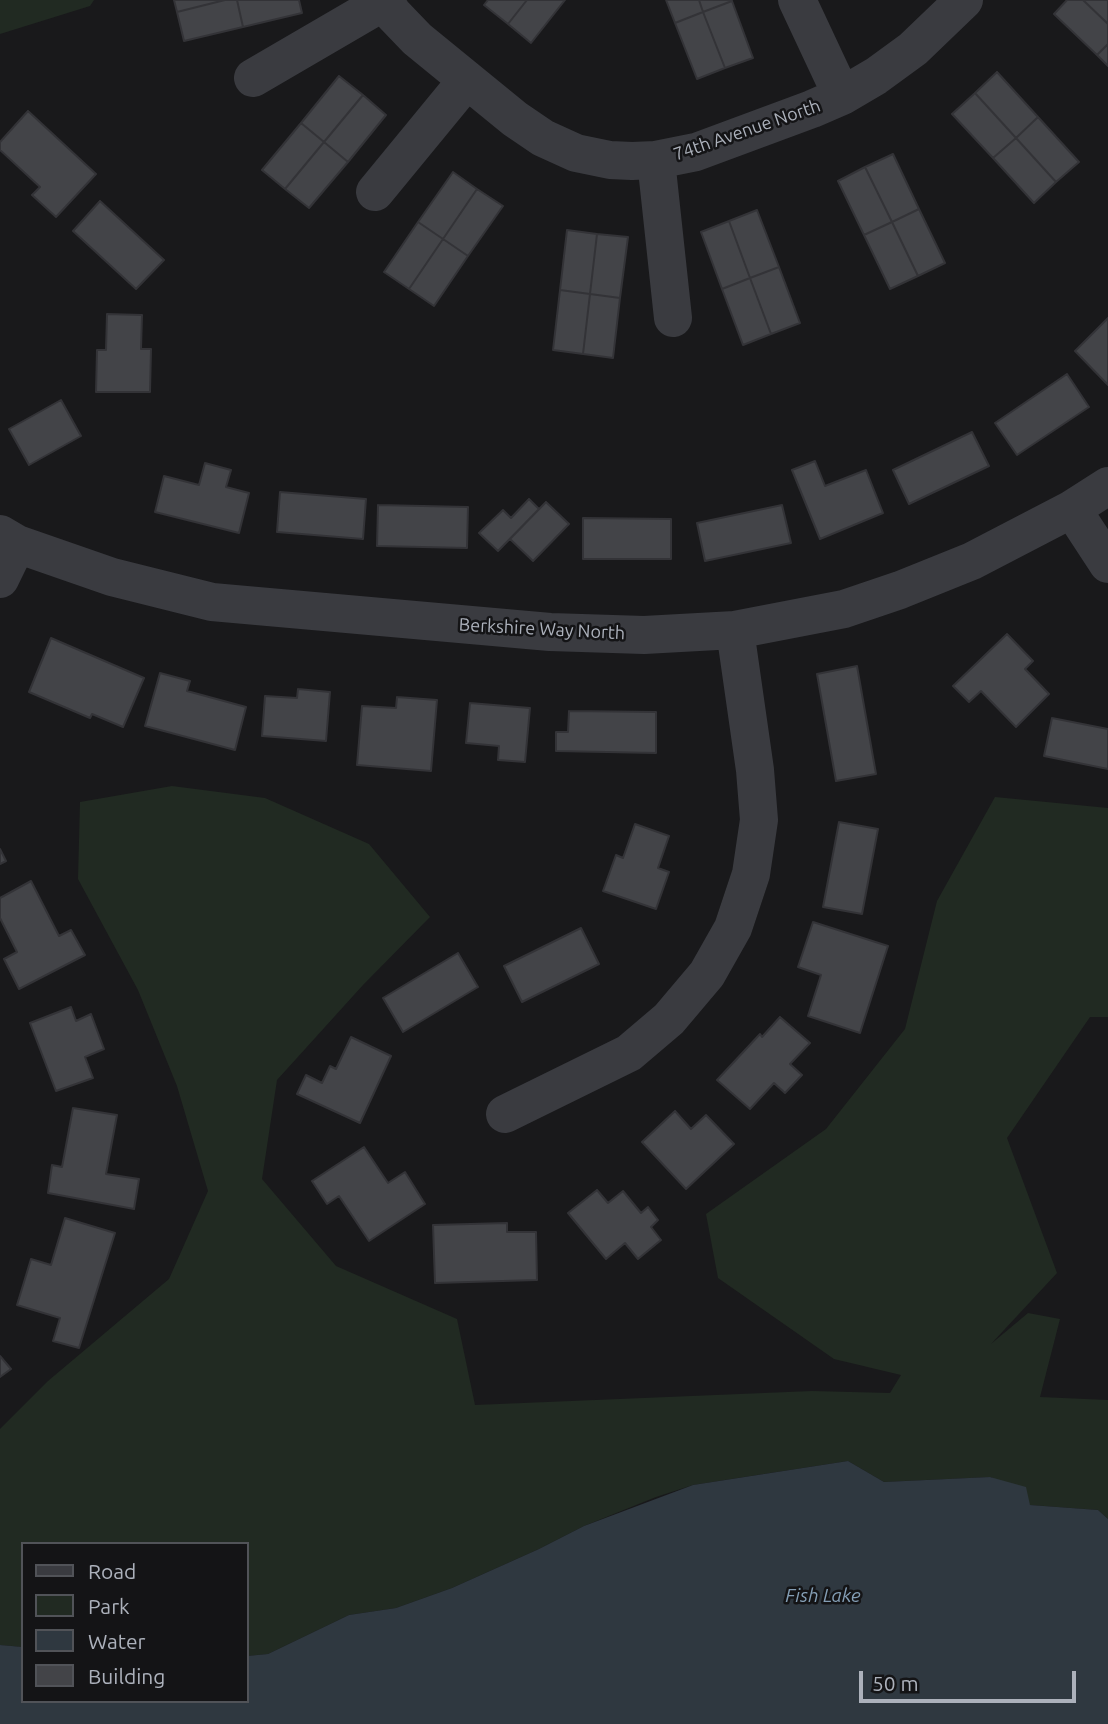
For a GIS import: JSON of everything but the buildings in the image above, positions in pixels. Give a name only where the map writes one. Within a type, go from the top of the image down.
[{"type":"street","points":[[797,0],[842,96]]},
{"type":"street","name":"74th Avenue North","points":[[384,1],[417,39],[515,119],[543,138],[576,153],[610,160],[656,160],[696,152],[842,96],[913,49],[964,0]]},
{"type":"street","points":[[253,78],[384,1]]},
{"type":"street","points":[[375,192],[467,80]]},
{"type":"street","points":[[656,160],[673,318]]},
{"type":"street","name":"Berkshire Way North","points":[[8,539],[112,577],[212,602],[550,632],[644,635],[735,630],[844,609],[972,561],[1072,509],[1108,486]]},
{"type":"street","points":[[1072,509],[1108,564]]},
{"type":"street","points":[[0,579],[8,539]]},
{"type":"street","points":[[505,1114],[628,1053],[669,1019],[700,983],[733,928],[751,874],[759,820],[755,770],[735,630]]},
{"type":"green space","points":[[0,0],[94,0],[90,6],[0,34]]},
{"type":"green space","points":[[172,786],[265,798],[369,844],[430,917],[363,985],[277,1080],[262,1179],[336,1266],[457,1319],[475,1405],[812,1391],[890,1393],[901,1375],[834,1359],[718,1278],[706,1214],[826,1129],[905,1029],[937,901],[995,797],[1108,808],[1108,1017],[1090,1017],[1007,1138],[1057,1273],[991,1344],[1028,1313],[1060,1319],[1040,1397],[1108,1400],[1108,1519],[1098,1510],[1030,1505],[991,1477],[884,1482],[848,1461],[693,1485],[584,1526],[452,1588],[396,1608],[349,1615],[268,1654],[248,1656],[248,1542],[21,1542],[21,1647],[0,1645],[0,1429],[48,1381],[169,1279],[208,1191],[177,1086],[138,990],[78,879],[80,802]]},
{"type":"water","name":"Fish Lake","points":[[848,1461],[884,1482],[990,1477],[1026,1487],[1030,1505],[1098,1510],[1108,1519],[1108,1724],[0,1724],[0,1645],[21,1647],[21,1703],[248,1703],[248,1656],[268,1654],[349,1615],[396,1608],[452,1588],[584,1526],[693,1485]]}]
